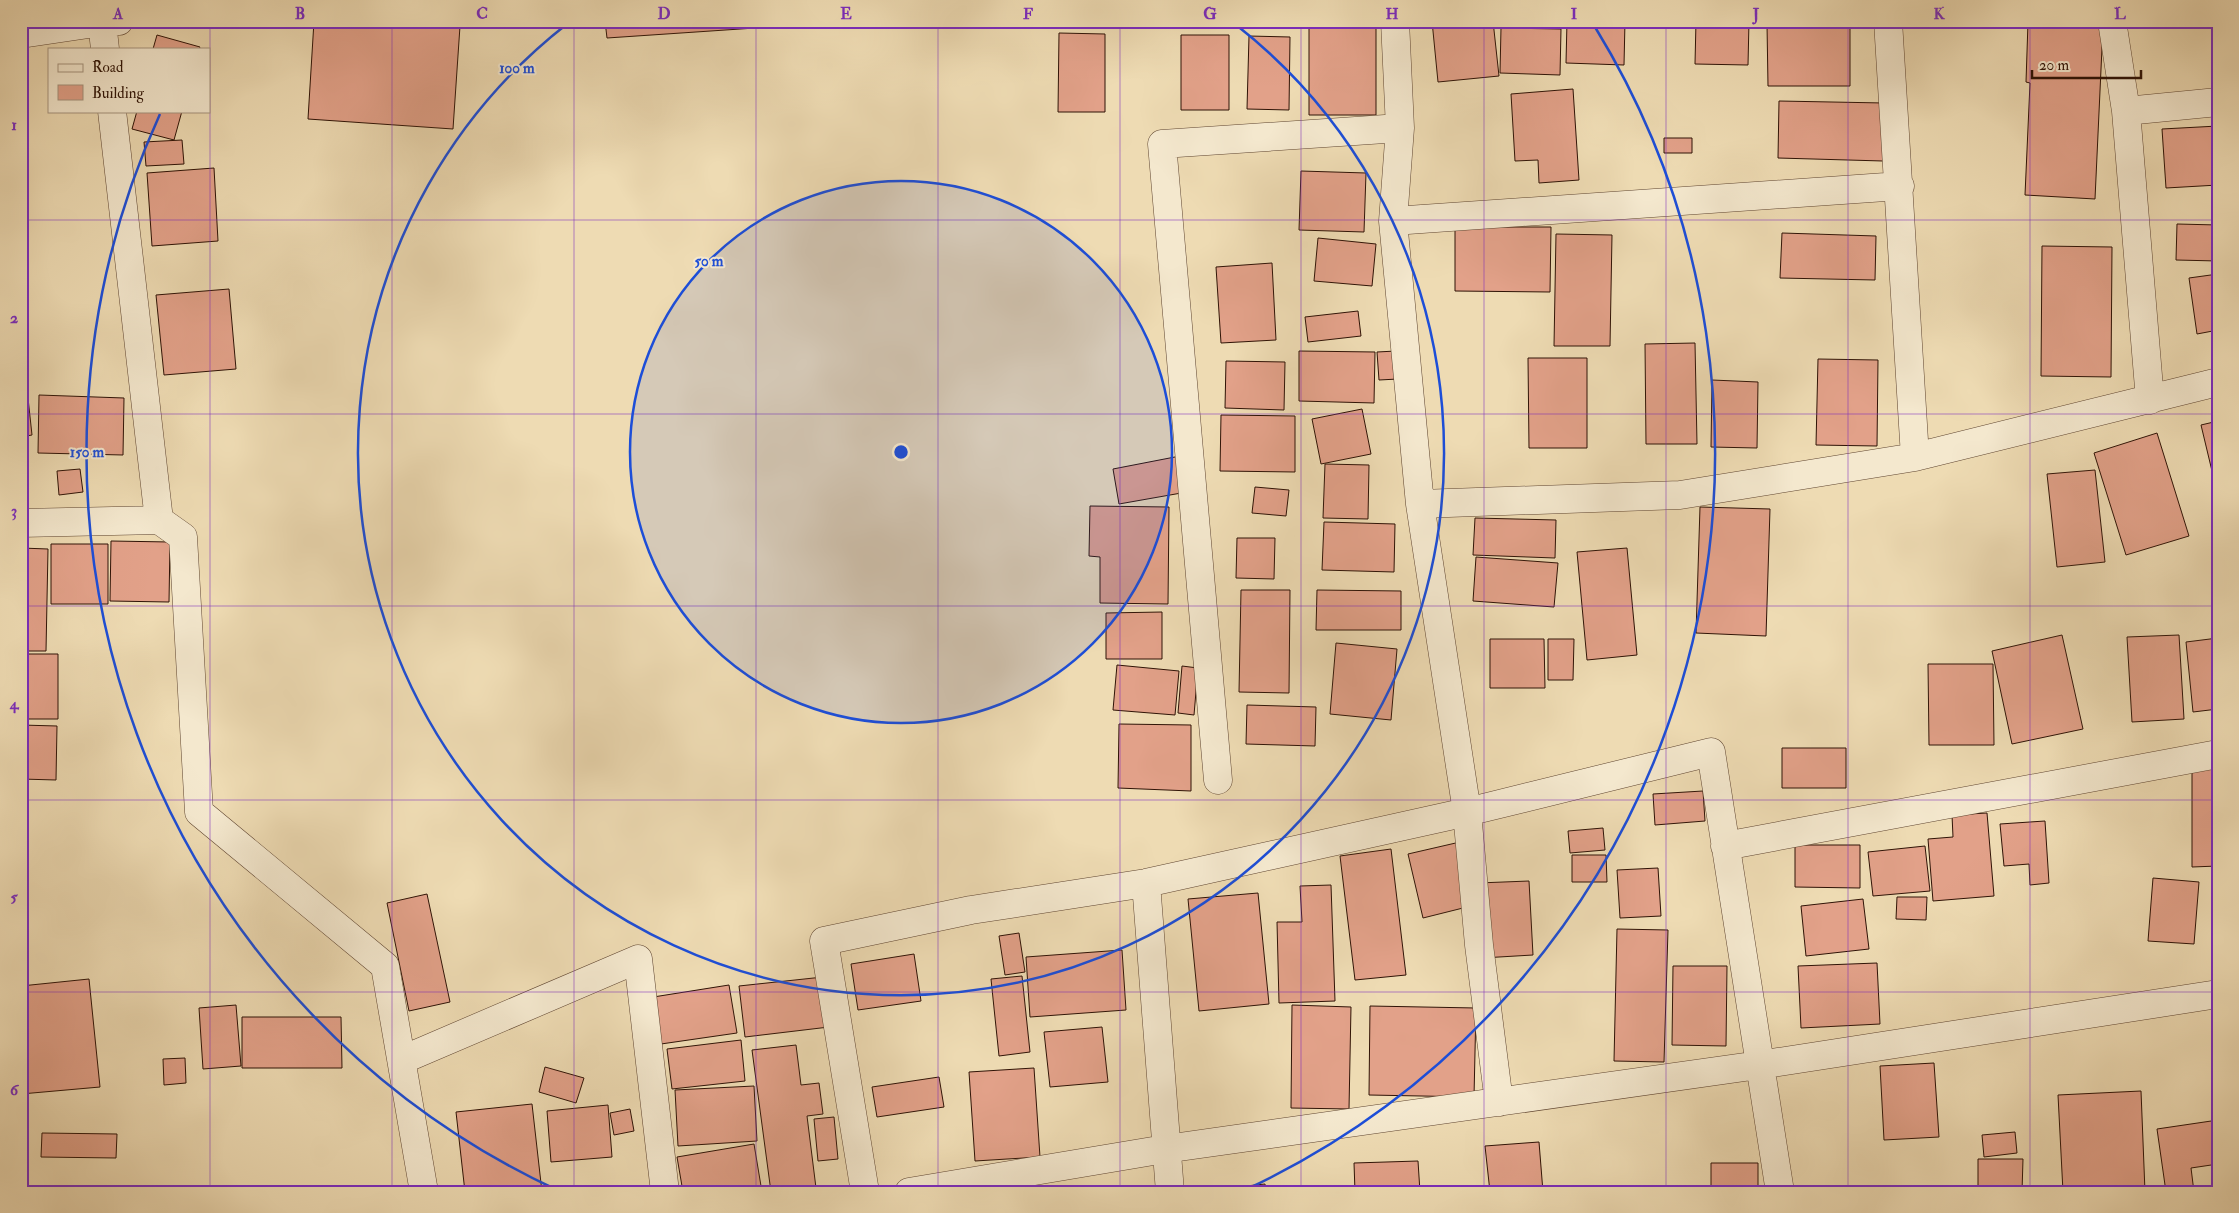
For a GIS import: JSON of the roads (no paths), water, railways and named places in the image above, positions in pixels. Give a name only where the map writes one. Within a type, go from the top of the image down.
[{"type":"street","points":[[1395,21],[1400,128],[1393,220],[1420,504],[1467,812],[1479,945],[1499,1102]]},
{"type":"street","points":[[1888,21],[1900,186],[1915,457]]},
{"type":"street","points":[[2112,21],[2126,111],[2150,400]]},
{"type":"street","points":[[21,34],[109,31]]},
{"type":"street","points":[[2126,111],[2218,102]]},
{"type":"street","points":[[112,112],[159,520]]},
{"type":"street","points":[[1218,780],[1162,144],[1400,128]]},
{"type":"street","points":[[1393,220],[1900,186]]},
{"type":"street","points":[[1420,504],[1680,495],[1915,457],[2218,382]]},
{"type":"street","points":[[21,523],[159,520],[183,536],[199,812],[385,966],[424,1192]]},
{"type":"street","points":[[865,1192],[824,940],[971,910],[1146,883],[1467,812],[1711,752],[1780,1192]]},
{"type":"street","points":[[1726,846],[2218,754]]},
{"type":"street","points":[[1146,883],[1165,1149],[1170,1192]]},
{"type":"street","points":[[402,1060],[638,959],[665,1192]]},
{"type":"street","points":[[909,1192],[1165,1149],[1759,1065],[2218,994]]}]
